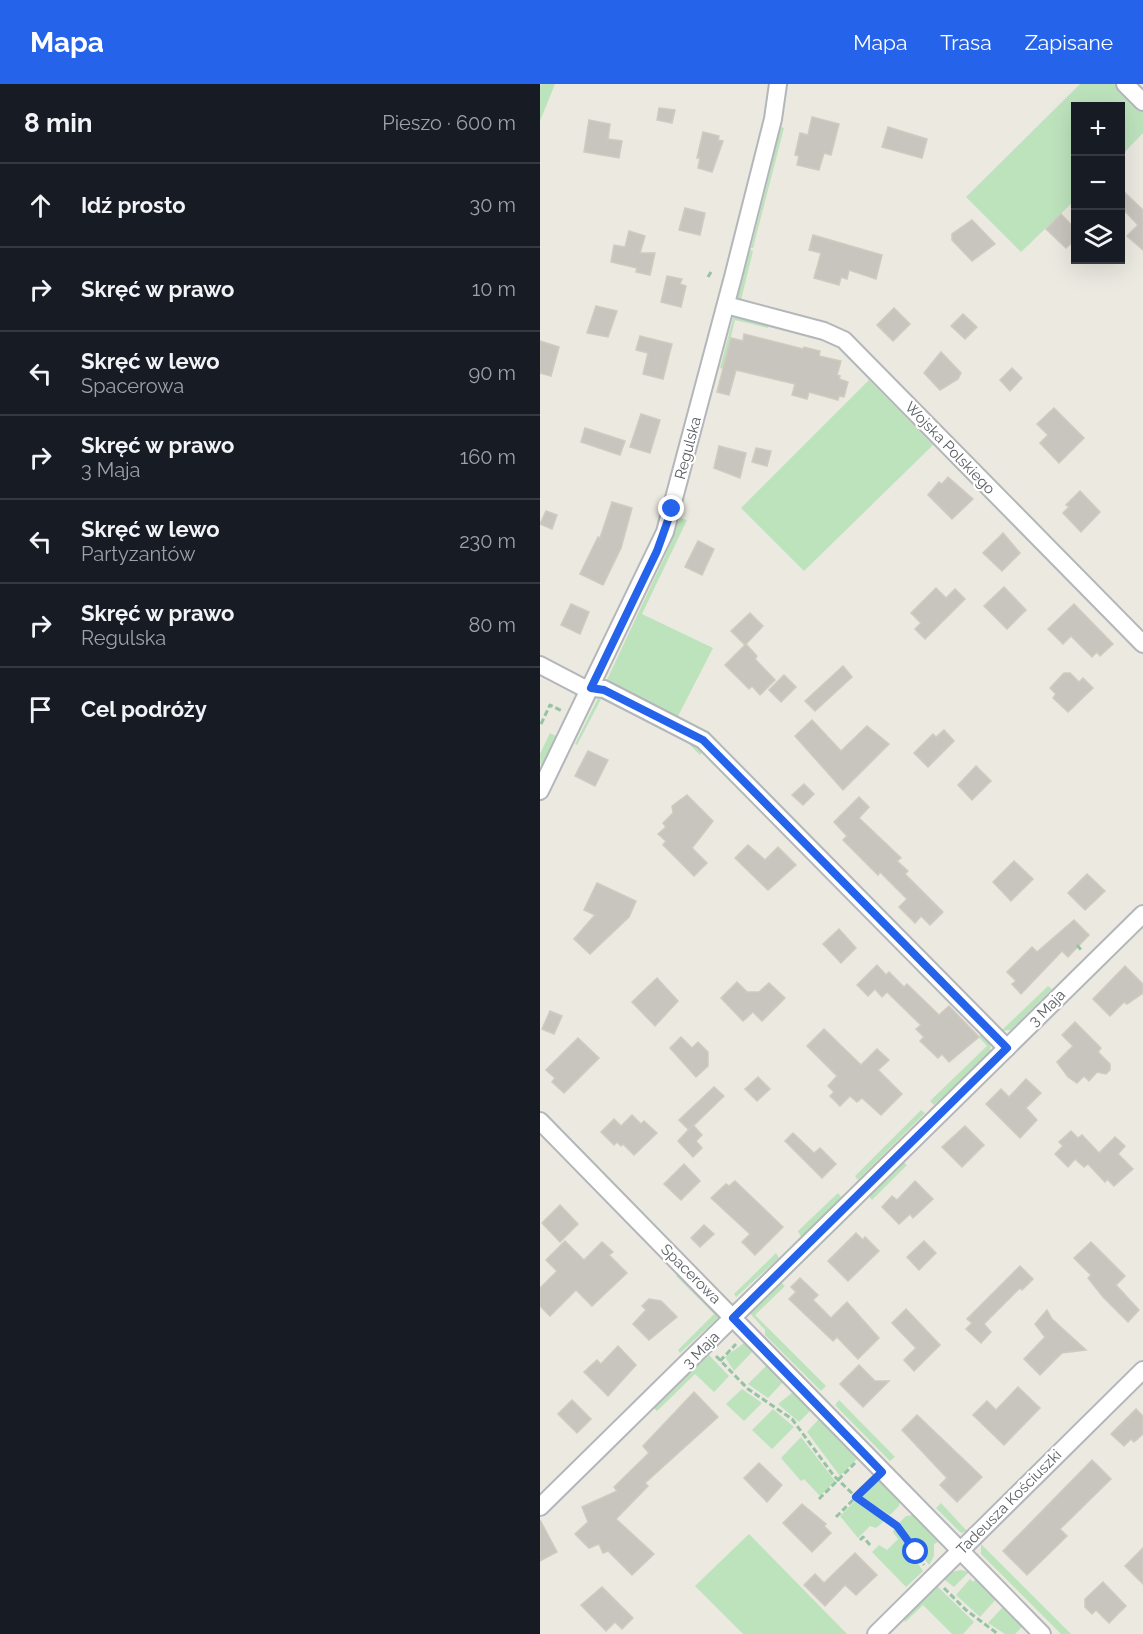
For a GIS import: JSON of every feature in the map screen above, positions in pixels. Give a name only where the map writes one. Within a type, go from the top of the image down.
[{"type":"street","name":"Regulska","points":[[540,791],[663,537],[726,305],[773,119],[778,84]]},
{"type":"street","points":[[1125,84],[1143,102]]},
{"type":"street","name":"Wojska Polskiego","points":[[726,305],[824,331],[844,340],[1143,644]]},
{"type":"street","points":[[540,665],[582,687],[604,690],[703,740],[1007,1048]]},
{"type":"street","name":"3 Maja","points":[[540,1507],[1143,914]]},
{"type":"street","name":"Spacerowa","points":[[540,1121],[1042,1634]]},
{"type":"street","name":"Tadeusza Kościuszki","points":[[876,1634],[1143,1370]]},
{"type":"path","points":[[708,277],[711,272]]},
{"type":"path","points":[[541,724],[550,705],[561,711]]},
{"type":"path","points":[[720,1361],[736,1343]]},
{"type":"path","points":[[711,1350],[748,1389],[792,1419],[838,1480],[856,1497],[897,1526],[928,1570]]},
{"type":"path","points":[[819,1499],[865,1454]]},
{"type":"path","points":[[836,1517],[882,1472]]},
{"type":"path","points":[[860,1540],[863,1537],[870,1545]]},
{"type":"path","points":[[939,1582],[966,1610],[998,1634]]},
{"type":"green space","points":[[541,84],[555,84],[540,121],[540,86]]},
{"type":"green space","points":[[1080,84],[1117,84],[1143,111],[1143,133],[1125,152],[1125,102],[1071,102],[1071,204],[1021,252],[966,197]]},
{"type":"green space","points":[[781,127],[784,128],[753,248],[751,248]]},
{"type":"green space","points":[[750,250],[753,251],[741,300],[823,321],[823,324],[739,302],[737,298]]},
{"type":"green space","points":[[734,315],[769,322],[768,328],[735,320],[723,369],[720,368]]},
{"type":"green space","points":[[869,380],[933,445],[804,571],[741,508]]},
{"type":"green space","points":[[680,518],[687,520],[642,614],[713,648],[677,718],[606,682],[665,556]]},
{"type":"green space","points":[[599,696],[690,737],[703,751],[700,755],[686,741],[601,699],[577,745],[575,744]]},
{"type":"green space","points":[[550,733],[558,737],[544,769],[541,769],[540,754]]},
{"type":"green space","points":[[1048,986],[1052,989],[1011,1030],[1001,1031]]},
{"type":"green space","points":[[981,1033],[991,1043],[990,1052],[934,1105],[930,1101],[987,1046],[979,1037]]},
{"type":"green space","points":[[921,1110],[925,1113],[858,1180],[855,1176]]},
{"type":"green space","points":[[902,1161],[907,1165],[872,1200],[867,1194]]},
{"type":"green space","points":[[838,1193],[841,1197],[801,1237],[798,1231]]},
{"type":"green space","points":[[776,1253],[779,1258],[736,1297],[734,1294]]},
{"type":"green space","points":[[679,1272],[720,1316],[680,1353],[678,1350],[714,1314],[676,1276]]},
{"type":"green space","points":[[779,1281],[785,1286],[755,1315],[826,1386],[821,1391],[765,1335],[765,1330],[748,1311]]},
{"type":"green space","points":[[744,1343],[753,1351],[734,1371],[725,1357]]},
{"type":"green space","points":[[707,1353],[729,1376],[714,1392],[695,1374],[657,1411],[652,1406]]},
{"type":"green space","points":[[767,1365],[783,1382],[768,1398],[748,1384]]},
{"type":"green space","points":[[742,1389],[762,1403],[744,1421],[726,1404]]},
{"type":"green space","points":[[793,1392],[811,1410],[799,1422],[778,1404]]},
{"type":"green space","points":[[839,1400],[895,1457],[890,1461],[835,1405]]},
{"type":"green space","points":[[773,1409],[794,1427],[772,1449],[752,1430]]},
{"type":"green space","points":[[819,1419],[858,1458],[840,1476],[807,1432]]},
{"type":"green space","points":[[801,1437],[835,1481],[820,1496],[804,1479],[801,1481],[781,1458]]},
{"type":"green space","points":[[878,1478],[900,1500],[899,1506],[890,1515],[860,1496]]},
{"type":"green space","points":[[855,1501],[884,1521],[876,1528],[870,1526],[858,1538],[840,1516]]},
{"type":"green space","points":[[941,1503],[968,1531],[961,1533],[936,1508]]},
{"type":"green space","points":[[914,1515],[938,1542],[934,1544],[934,1556],[929,1565],[899,1523],[906,1516]]},
{"type":"green space","points":[[894,1528],[923,1571],[906,1587],[872,1552],[879,1545],[887,1550],[898,1539],[893,1532]]},
{"type":"green space","points":[[749,1534],[847,1634],[743,1634],[695,1586]]},
{"type":"green space","points":[[981,1544],[1071,1634],[1061,1634],[981,1554]]},
{"type":"green space","points":[[961,1570],[969,1572],[954,1587],[942,1578],[951,1572]]},
{"type":"green space","points":[[977,1578],[997,1598],[980,1617],[956,1595],[970,1579],[973,1582]]},
{"type":"green space","points":[[936,1585],[974,1622],[963,1634],[952,1634],[923,1605],[905,1622],[903,1617]]},
{"type":"green space","points":[[1004,1606],[1021,1623],[1021,1628],[1015,1634],[1005,1634],[988,1623]]},
{"type":"building","points":[[659,108],[675,110],[672,123],[657,120]]},
{"type":"building","points":[[812,117],[839,124],[831,155],[824,153],[819,170],[797,165],[799,156],[795,155],[800,133],[808,135]]},
{"type":"building","points":[[589,120],[610,124],[608,139],[622,141],[619,158],[584,152]]},
{"type":"building","points":[[888,127],[927,139],[922,158],[882,147]]},
{"type":"building","points":[[703,132],[719,136],[718,140],[723,141],[712,172],[698,168],[700,158],[697,158]]},
{"type":"building","points":[[1125,193],[1143,210],[1143,250],[1127,236],[1138,225],[1125,211]]},
{"type":"building","points":[[685,208],[705,213],[700,235],[679,230]]},
{"type":"building","points":[[1061,214],[1071,225],[1071,244],[1066,248],[1046,229]]},
{"type":"building","points":[[972,220],[995,244],[972,261],[952,240],[952,234]]},
{"type":"building","points":[[629,231],[645,236],[640,253],[655,253],[650,275],[636,272],[637,268],[611,262],[614,245],[625,247]]},
{"type":"building","points":[[813,235],[882,255],[876,279],[849,270],[847,279],[841,277],[839,285],[814,278],[821,253],[809,250]]},
{"type":"building","points":[[667,276],[682,279],[680,284],[686,286],[681,307],[661,302]]},
{"type":"building","points":[[596,306],[617,311],[608,337],[587,333]]},
{"type":"building","points":[[894,308],[910,324],[893,341],[877,325]]},
{"type":"building","points":[[963,314],[977,327],[965,339],[951,326]]},
{"type":"building","points":[[744,334],[820,351],[819,356],[841,361],[837,375],[840,376],[839,379],[848,382],[844,397],[839,396],[838,400],[809,392],[807,399],[792,395],[795,384],[736,370],[729,395],[717,392],[731,338],[743,341]]},
{"type":"building","points":[[640,336],[672,344],[663,379],[643,374],[648,353],[636,350]]},
{"type":"building","points":[[540,341],[559,347],[551,376],[540,373]]},
{"type":"building","points":[[941,352],[961,373],[958,379],[940,390],[924,373]]},
{"type":"building","points":[[1012,368],[1022,378],[1010,391],[1000,380]]},
{"type":"building","points":[[1054,408],[1084,438],[1059,463],[1040,443],[1048,435],[1037,424]]},
{"type":"building","points":[[641,414],[660,420],[650,453],[630,447]]},
{"type":"building","points":[[585,428],[625,441],[620,455],[581,442]]},
{"type":"building","points":[[719,446],[746,453],[740,478],[714,468]]},
{"type":"building","points":[[756,448],[771,451],[767,466],[752,462]]},
{"type":"building","points":[[948,477],[973,499],[952,519],[928,495],[939,482],[942,484]]},
{"type":"building","points":[[1080,491],[1100,512],[1081,532],[1063,513],[1069,507],[1066,505]]},
{"type":"building","points":[[612,502],[632,508],[621,548],[603,585],[580,574],[598,537],[600,538]]},
{"type":"building","points":[[546,511],[557,515],[552,529],[540,524]]},
{"type":"building","points":[[1003,533],[1020,553],[1002,571],[983,553]]},
{"type":"building","points":[[698,541],[714,549],[702,575],[685,567]]},
{"type":"building","points":[[1004,587],[1026,610],[1007,629],[984,606]]},
{"type":"building","points":[[936,588],[946,598],[955,589],[965,599],[925,639],[915,629],[921,623],[911,613]]},
{"type":"building","points":[[571,604],[589,612],[580,634],[561,625]]},
{"type":"building","points":[[1074,604],[1113,644],[1100,656],[1097,652],[1092,657],[1071,636],[1063,644],[1048,629]]},
{"type":"building","points":[[750,613],[763,626],[746,644],[757,656],[755,659],[775,680],[760,695],[752,686],[749,689],[725,665],[745,645],[731,631]]},
{"type":"building","points":[[843,666],[852,677],[815,711],[805,701]]},
{"type":"building","points":[[1064,673],[1070,673],[1079,682],[1083,678],[1093,688],[1068,712],[1053,698],[1056,694],[1050,688]]},
{"type":"building","points":[[784,675],[796,687],[781,702],[769,690]]},
{"type":"building","points":[[812,720],[841,751],[867,726],[889,744],[843,790],[795,736]]},
{"type":"building","points":[[944,730],[954,741],[928,767],[914,753],[933,734],[936,737]]},
{"type":"building","points":[[588,751],[608,760],[595,786],[575,776]]},
{"type":"building","points":[[976,766],[991,781],[972,800],[958,785]]},
{"type":"building","points":[[804,784],[814,794],[803,805],[792,795]]},
{"type":"building","points":[[687,795],[713,821],[692,848],[707,863],[694,876],[663,845],[666,841],[658,834],[666,827],[663,823],[673,813],[672,806]]},
{"type":"building","points":[[859,797],[869,807],[859,818],[901,858],[897,861],[908,871],[905,874],[943,912],[930,925],[921,916],[915,923],[899,907],[907,899],[880,872],[878,875],[843,840],[847,836],[834,822]]},
{"type":"building","points":[[748,845],[765,860],[778,847],[796,865],[768,890],[735,858]]},
{"type":"building","points":[[1014,861],[1033,879],[1011,901],[993,882]]},
{"type":"building","points":[[1087,874],[1105,891],[1085,910],[1068,893]]},
{"type":"building","points":[[597,883],[636,901],[629,917],[590,954],[574,939],[595,915],[584,910]]},
{"type":"building","points":[[1074,920],[1089,935],[1068,957],[1062,951],[1021,994],[1012,984],[1016,981],[1007,972],[1032,947],[1037,952]]},
{"type":"building","points":[[839,929],[856,948],[841,963],[823,944]]},
{"type":"building","points":[[877,965],[886,975],[889,972],[904,987],[907,984],[939,1015],[949,1006],[979,1037],[949,1062],[942,1054],[938,1058],[920,1041],[924,1037],[916,1029],[921,1025],[887,992],[882,997],[875,989],[868,996],[857,985]]},
{"type":"building","points":[[1125,966],[1143,984],[1143,993],[1127,1004],[1124,1002],[1110,1016],[1093,999]]},
{"type":"building","points":[[657,978],[678,1001],[655,1026],[632,1002]]},
{"type":"building","points":[[737,982],[747,992],[759,992],[769,983],[785,998],[762,1021],[753,1012],[743,1021],[721,998]]},
{"type":"building","points":[[550,1011],[562,1016],[554,1034],[542,1029]]},
{"type":"building","points":[[1075,1022],[1101,1048],[1098,1052],[1110,1064],[1110,1070],[1106,1074],[1097,1072],[1089,1081],[1084,1076],[1077,1083],[1068,1077],[1057,1062],[1073,1046],[1062,1035]]},
{"type":"building","points":[[824,1029],[861,1065],[877,1049],[889,1060],[878,1070],[902,1094],[881,1115],[862,1098],[857,1102],[850,1096],[840,1106],[830,1096],[834,1092],[828,1086],[837,1076],[807,1046]]},
{"type":"building","points":[[681,1037],[692,1048],[698,1042],[708,1052],[708,1066],[696,1077],[670,1048]]},
{"type":"building","points":[[578,1038],[599,1058],[564,1093],[552,1082],[555,1078],[546,1070]]},
{"type":"building","points":[[758,1077],[770,1089],[757,1101],[745,1089]]},
{"type":"building","points":[[1026,1079],[1041,1093],[1026,1108],[1037,1120],[1020,1138],[986,1104],[1001,1089],[1009,1097]]},
{"type":"building","points":[[714,1087],[724,1096],[689,1130],[679,1120]]},
{"type":"building","points":[[632,1115],[641,1124],[644,1121],[657,1133],[634,1155],[623,1144],[621,1146],[617,1142],[614,1145],[601,1132],[614,1119],[621,1126]]},
{"type":"building","points":[[693,1125],[702,1135],[696,1141],[702,1148],[693,1157],[678,1141]]},
{"type":"building","points":[[965,1126],[984,1145],[962,1167],[942,1147]]},
{"type":"building","points":[[1071,1131],[1078,1138],[1082,1135],[1099,1153],[1115,1137],[1125,1146],[1118,1154],[1133,1169],[1114,1186],[1107,1179],[1105,1182],[1088,1164],[1084,1167],[1075,1159],[1068,1167],[1055,1154],[1063,1146],[1059,1142]]},
{"type":"building","points":[[793,1133],[814,1153],[820,1148],[836,1164],[822,1178],[785,1141]]},
{"type":"building","points":[[684,1164],[700,1181],[681,1200],[664,1184]]},
{"type":"building","points":[[735,1181],[783,1227],[755,1255],[742,1242],[750,1234],[711,1198],[726,1184],[729,1186]]},
{"type":"building","points":[[915,1181],[933,1199],[913,1218],[910,1214],[899,1224],[882,1207],[892,1196],[897,1200]]},
{"type":"building","points":[[560,1205],[578,1224],[560,1242],[542,1223]]},
{"type":"building","points":[[704,1225],[714,1234],[700,1247],[691,1238]]},
{"type":"building","points":[[856,1233],[863,1240],[865,1237],[879,1251],[848,1281],[828,1261]]},
{"type":"building","points":[[565,1241],[584,1260],[602,1242],[613,1252],[609,1255],[627,1273],[592,1306],[576,1290],[550,1316],[540,1306],[540,1288],[557,1271],[546,1260]]},
{"type":"building","points":[[924,1241],[936,1253],[919,1270],[907,1257]]},
{"type":"building","points":[[1091,1242],[1125,1276],[1116,1285],[1139,1310],[1128,1322],[1103,1297],[1088,1278],[1091,1275],[1074,1258]]},
{"type":"building","points":[[1020,1266],[1033,1279],[1022,1290],[1020,1288],[984,1324],[991,1332],[981,1343],[966,1329],[972,1323],[967,1319]]},
{"type":"building","points":[[800,1278],[818,1295],[813,1300],[831,1318],[847,1302],[879,1338],[858,1359],[837,1337],[833,1341],[789,1299],[796,1292],[791,1287]]},
{"type":"building","points":[[649,1299],[661,1301],[677,1317],[649,1340],[633,1324],[646,1310],[642,1306]]},
{"type":"building","points":[[906,1309],[940,1345],[914,1371],[904,1360],[916,1348],[892,1323]]},
{"type":"building","points":[[1047,1310],[1052,1319],[1086,1350],[1062,1353],[1040,1375],[1024,1359],[1045,1337],[1035,1324]]},
{"type":"building","points":[[618,1346],[636,1365],[608,1396],[584,1372],[597,1360],[601,1364]]},
{"type":"building","points":[[859,1365],[875,1381],[889,1381],[863,1407],[840,1384]]},
{"type":"building","points":[[1018,1387],[1040,1408],[1004,1445],[973,1415],[987,1401],[996,1410]]},
{"type":"building","points":[[694,1392],[718,1417],[645,1483],[648,1486],[616,1519],[654,1554],[632,1575],[608,1551],[603,1553],[599,1544],[589,1548],[575,1534],[588,1522],[582,1507],[617,1491],[614,1487],[649,1453],[643,1446]]},
{"type":"building","points":[[572,1400],[591,1419],[577,1433],[558,1414]]},
{"type":"building","points":[[1136,1409],[1143,1416],[1143,1434],[1134,1442],[1131,1439],[1124,1446],[1111,1434]]},
{"type":"building","points":[[917,1415],[982,1477],[957,1502],[940,1485],[947,1478],[902,1430]]},
{"type":"building","points":[[1092,1460],[1111,1479],[1060,1529],[1067,1536],[1027,1575],[1003,1551]]},
{"type":"building","points":[[759,1463],[782,1485],[767,1502],[744,1478]]},
{"type":"building","points":[[802,1504],[826,1524],[824,1526],[831,1533],[812,1552],[783,1523]]},
{"type":"building","points":[[540,1520],[557,1552],[540,1561]]},
{"type":"building","points":[[1143,1548],[1143,1584],[1125,1566]]},
{"type":"building","points":[[855,1553],[877,1575],[856,1595],[845,1585],[825,1606],[804,1585],[815,1574],[824,1583]]},
{"type":"building","points":[[1103,1582],[1126,1606],[1109,1623],[1096,1610],[1092,1614],[1085,1607],[1085,1599]]},
{"type":"building","points":[[602,1587],[633,1618],[622,1629],[615,1622],[606,1631],[581,1605]]},
{"type":"route","points":[[672,509],[657,551],[591,688],[600,688],[703,740],[1007,1048],[733,1318],[882,1472],[856,1497],[897,1526],[916,1552]]}]
